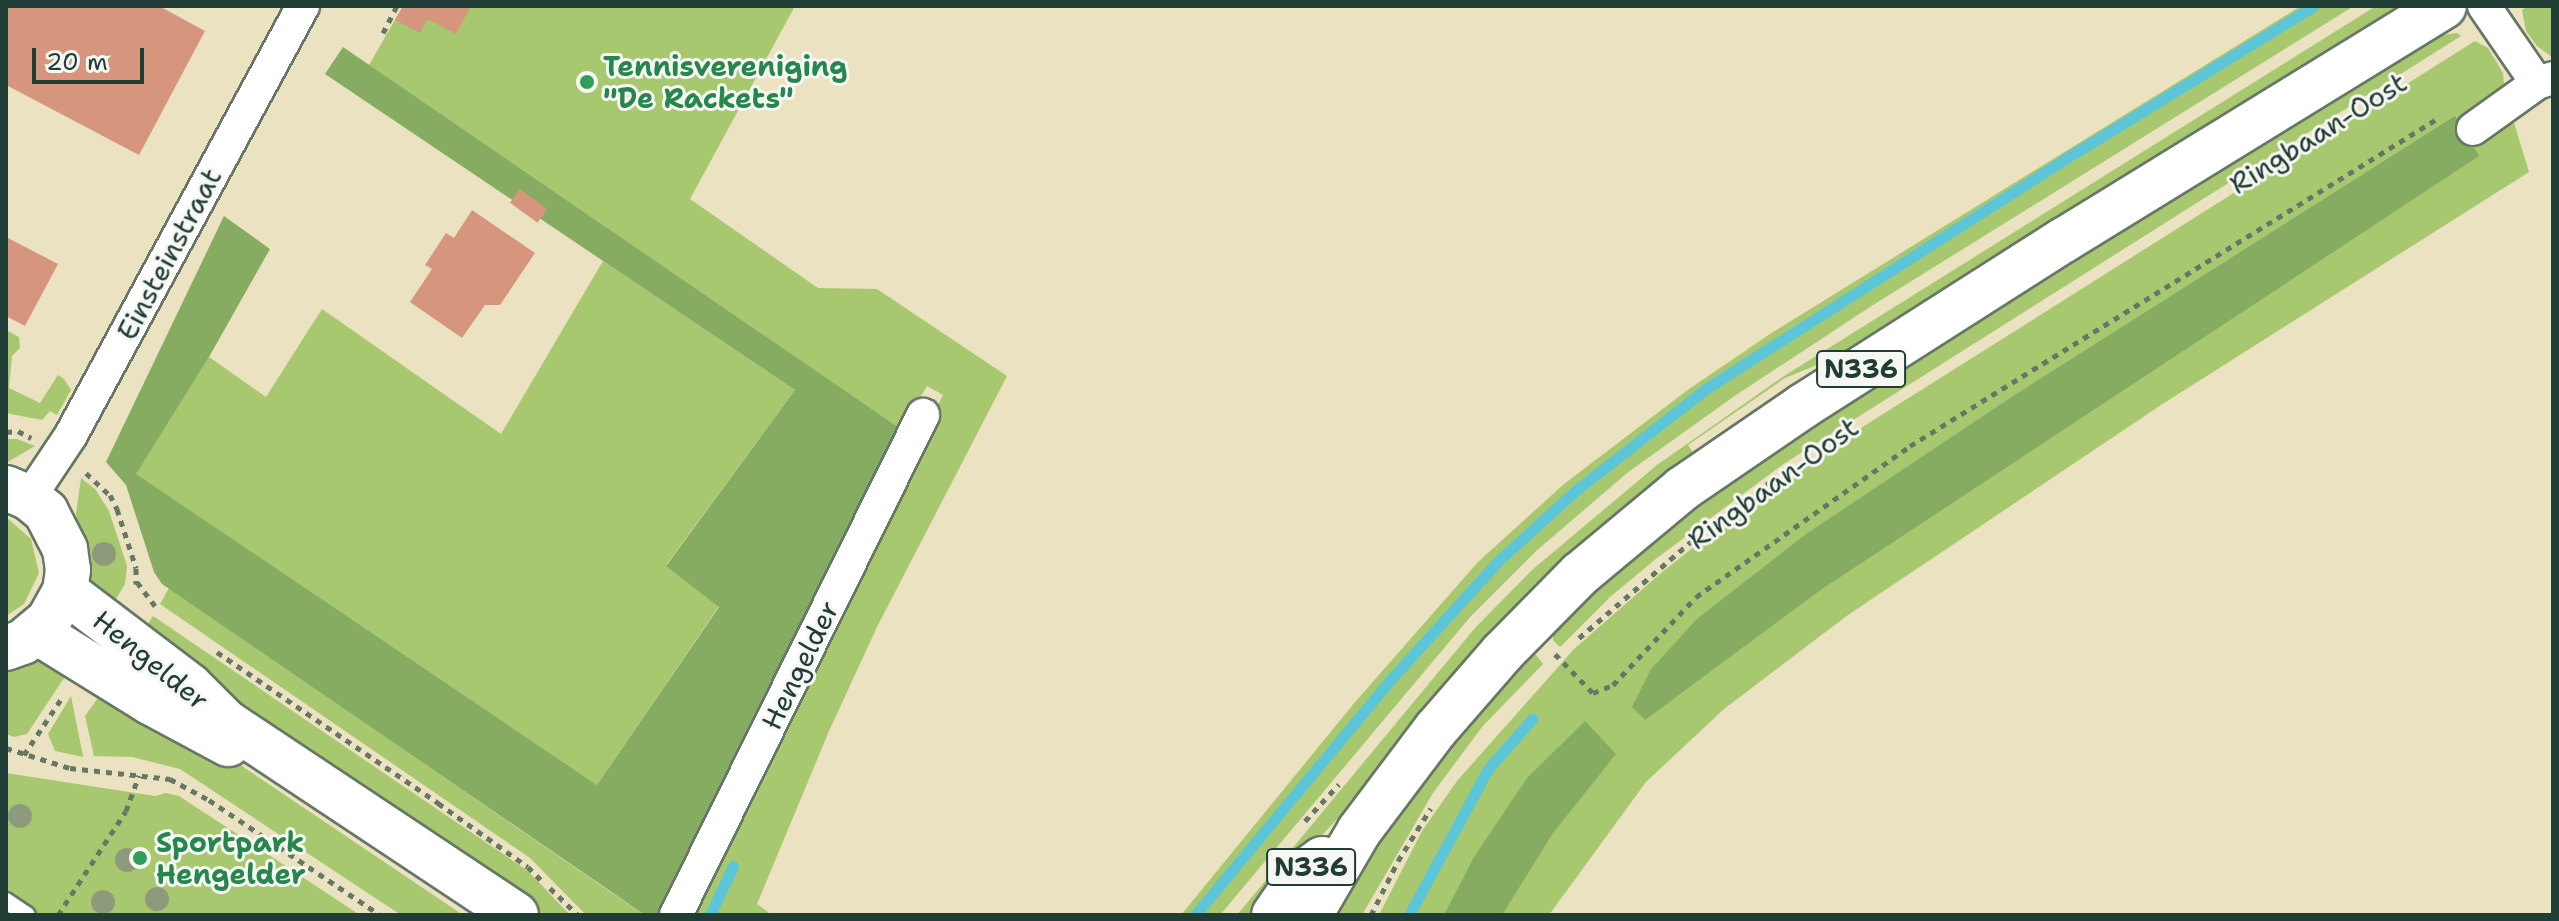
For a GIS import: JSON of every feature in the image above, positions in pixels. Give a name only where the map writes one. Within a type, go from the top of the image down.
[{"type":"main road","name":"Ringbaan-Oost","points":[[1310,915],[1359,831],[1436,729],[1502,653],[1580,574],[1682,489],[1803,406],[2064,240],[2444,6]]},
{"type":"main road","points":[[18,493],[46,512],[65,549],[65,591],[59,606],[22,640]]},
{"type":"main road","name":"Hengelder","points":[[65,591],[190,686],[226,722],[516,915]]},
{"type":"main road","name":"Hengelder","points":[[22,640],[215,735],[480,915]]},
{"type":"main road","name":"Ringbaan-Oost","points":[[1274,915],[1303,873],[1359,831]]},
{"type":"street","name":"Einsteinstraat","points":[[18,493],[71,435],[303,6]]},
{"type":"street","points":[[2462,119],[2545,80],[2484,6]]},
{"type":"street","name":"Hengelder","points":[[676,915],[923,415]]},
{"type":"lane","points":[[6,901],[27,915]]},
{"type":"path","points":[[383,33],[397,6]]},
{"type":"path","points":[[1558,657],[1593,693],[1613,685],[1696,597],[1910,446],[2462,119]]},
{"type":"path","name":"Ringbaan-Oost","points":[[1549,667],[1620,599],[1776,478]]},
{"type":"path","name":"Hengelder","points":[[137,582],[161,614]]},
{"type":"path","name":"Hengelder","points":[[214,650],[528,867],[578,915]]},
{"type":"path","points":[[6,748],[70,768],[170,779],[209,800],[380,915]]},
{"type":"path","points":[[58,915],[126,811],[139,774]]},
{"type":"path","points":[[1371,915],[1398,861],[1432,807]]},
{"type":"green space","points":[[403,6],[795,6],[690,199],[818,288],[877,289],[1007,376],[877,627],[829,731],[757,904],[772,915],[690,915],[856,562],[943,395],[927,386],[901,429],[369,65]]},
{"type":"green space","points":[[2301,6],[2354,6],[1873,305],[1736,395],[1627,473],[1536,551],[1471,616],[1220,915],[1181,915],[1356,701],[1478,562],[1564,484],[1689,389],[1773,332]]},
{"type":"green space","points":[[2376,6],[2404,6],[1856,349],[1785,378],[1688,445],[1695,456],[1356,799],[1295,864],[1256,915],[1237,915],[1475,628],[1532,570],[1657,465],[1784,376]]},
{"type":"green space","points":[[2527,6],[2553,6],[2553,58],[2537,46],[2526,31],[2522,10]]},
{"type":"green space","points":[[2457,33],[2461,36],[1782,465],[1657,558],[1610,597],[1560,647],[1553,640],[1553,630],[1608,578],[1667,529],[1801,431],[2429,37]]},
{"type":"green space","points":[[2475,41],[2488,48],[2503,73],[2504,84],[2497,97],[2512,116],[2529,172],[2164,403],[1848,615],[1724,709],[1646,782],[1549,915],[1379,915],[1422,831],[1457,781],[1574,649],[1661,573],[1752,501],[1845,438]]},
{"type":"green space","points":[[343,47],[901,429],[668,915],[645,915],[162,584],[154,572],[126,485],[106,462],[224,216],[270,249],[209,357],[136,474],[597,785],[719,607],[666,566],[795,390],[325,74]]},
{"type":"green space","points":[[2455,116],[2479,156],[1822,589],[1645,720],[1632,707],[1651,669],[1697,619],[1806,534],[2013,396]]},
{"type":"green space","points":[[603,261],[795,390],[666,565],[719,606],[597,785],[135,474],[209,357],[266,397],[322,309],[501,434]]},
{"type":"green space","points":[[6,330],[19,337],[20,348],[12,356],[9,388],[40,403],[58,375],[71,390],[57,415],[50,411],[42,420],[6,413]]},
{"type":"green space","points":[[6,439],[17,439],[35,446],[6,463]]},
{"type":"green space","points":[[81,478],[95,489],[109,511],[127,566],[125,584],[109,610],[89,583],[76,514]]},
{"type":"green space","points":[[6,517],[31,539],[39,573],[24,604],[6,616]]},
{"type":"green space","points":[[169,588],[645,915],[586,915],[530,858],[160,604]]},
{"type":"green space","points":[[153,616],[528,871],[570,915],[535,915],[253,723],[142,633]]},
{"type":"green space","points":[[1536,655],[1543,664],[1482,727],[1433,793],[1362,915],[1323,915],[1398,806],[1523,659]]},
{"type":"green space","points":[[33,659],[72,666],[27,734],[14,737],[6,734],[6,666]]},
{"type":"green space","points":[[105,688],[215,748],[463,915],[401,915],[180,769],[132,757],[94,756],[85,716]]},
{"type":"green space","points":[[71,696],[83,757],[55,751],[48,734]]},
{"type":"green space","points":[[1585,721],[1616,754],[1553,833],[1502,915],[1444,915],[1474,857],[1527,778]]},
{"type":"green space","name":"Sportpark Hengelder","points":[[6,773],[155,796],[166,793],[179,796],[360,915],[6,915]]},
{"type":"building","points":[[6,6],[159,6],[205,31],[139,155],[6,85]]},
{"type":"building","points":[[403,6],[471,6],[456,34],[427,19],[420,33],[395,20]]},
{"type":"building","points":[[520,189],[548,209],[538,223],[510,203]]},
{"type":"building","points":[[472,210],[535,253],[500,305],[485,305],[462,338],[410,302],[432,269],[425,265],[446,233],[454,238]]},
{"type":"building","points":[[6,237],[58,264],[25,326],[6,316]]},
{"type":"waterway","points":[[1195,915],[1392,678],[1497,562],[1575,491],[1707,388],[2078,151],[2314,6]]},
{"type":"waterway","points":[[1409,915],[1488,769],[1532,719]]},
{"type":"waterway","points":[[710,915],[733,866]]},
{"type":"place","name":"Tennisvereniging \"De Rackets\"","points":[[587,82]]},
{"type":"place","name":"Sportpark Hengelder","points":[[140,858]]}]
